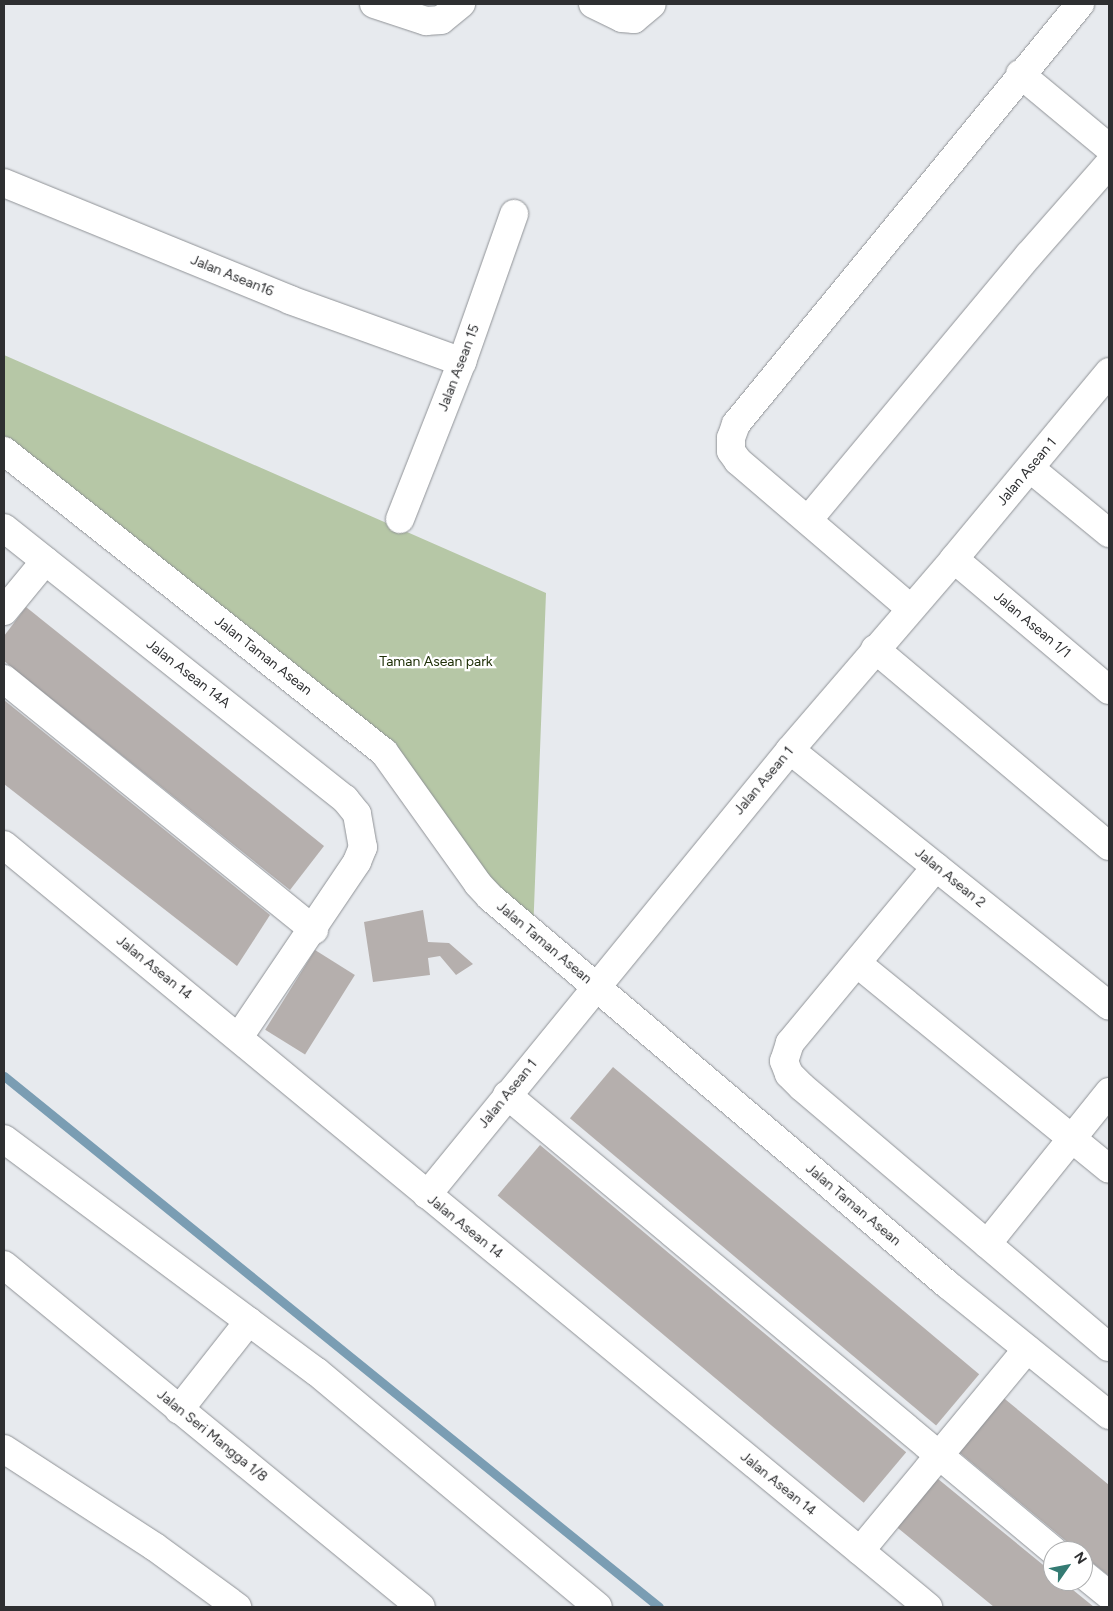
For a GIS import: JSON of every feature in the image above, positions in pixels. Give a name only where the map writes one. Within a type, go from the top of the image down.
[{"type":"street","points":[[374,4],[426,21],[441,20],[461,4]]},
{"type":"street","points":[[593,4],[622,18],[634,19],[652,4]]},
{"type":"street","points":[[910,608],[738,461],[731,451],[736,424],[1075,6]]},
{"type":"street","points":[[1020,74],[1109,148]]},
{"type":"street","points":[[808,520],[1029,254],[1109,164]]},
{"type":"street","name":"Jalan Asean16","points":[[4,183],[290,300],[462,362]]},
{"type":"street","name":"Jalan Asean 15","points":[[400,519],[462,362],[514,214]]},
{"type":"street","name":"Jalan Asean 1","points":[[427,1195],[595,985],[790,750],[910,608],[954,560],[1107,378]]},
{"type":"street","name":"Jalan Taman Asean","points":[[4,451],[384,752],[478,884],[1027,1349],[1109,1415]]},
{"type":"street","points":[[1031,469],[1109,532]]},
{"type":"street","name":"Jalan Asean 14A","points":[[4,528],[345,799],[357,814],[363,847],[357,862],[314,930]]},
{"type":"street","name":"Jalan Asean 1/1","points":[[954,560],[1109,690]]},
{"type":"street","points":[[4,611],[45,561]]},
{"type":"street","points":[[875,649],[1109,846]]},
{"type":"street","points":[[4,678],[314,930],[239,1037]]},
{"type":"street","name":"Jalan Asean 2","points":[[790,750],[1109,1006]]},
{"type":"street","name":"Jalan Asean 14","points":[[4,845],[928,1607]]},
{"type":"street","points":[[936,867],[858,964],[790,1043],[784,1061],[790,1074],[1109,1348]]},
{"type":"street","points":[[858,964],[1074,1138],[1109,1169]]},
{"type":"street","points":[[987,1244],[1109,1092]]},
{"type":"street","points":[[507,1096],[1043,1542]]},
{"type":"street","points":[[4,1139],[324,1379],[583,1603]]},
{"type":"street","name":"Jalan Seri Mangga 1/8","points":[[4,1265],[421,1607]]},
{"type":"street","points":[[179,1410],[249,1321]]},
{"type":"street","points":[[860,1551],[1027,1349]]},
{"type":"street","points":[[4,1449],[155,1547],[237,1607]]},
{"type":"street","points":[[1093,1582],[1109,1596]]},
{"type":"green space","name":"Taman Asean park","points":[[4,355],[546,593],[533,934],[394,765],[4,451]]},
{"type":"building","points":[[26,607],[324,846],[290,890],[4,661],[4,636]]},
{"type":"building","points":[[4,700],[270,915],[237,966],[4,784]]},
{"type":"building","points":[[423,910],[428,942],[449,943],[473,964],[456,975],[440,956],[428,958],[430,975],[373,982],[364,922]]},
{"type":"building","points":[[315,950],[355,975],[305,1055],[265,1030]]},
{"type":"building","points":[[613,1067],[979,1374],[936,1426],[570,1118]]},
{"type":"building","points":[[540,1145],[906,1452],[864,1503],[498,1196]]},
{"type":"building","points":[[1000,1395],[1109,1485],[1109,1576],[1093,1563],[1093,1541],[1066,1541],[954,1448]]},
{"type":"building","points":[[932,1474],[1043,1565],[1043,1591],[1074,1591],[1094,1607],[994,1607],[893,1524]]},
{"type":"waterway","points":[[4,1076],[659,1607]]}]
